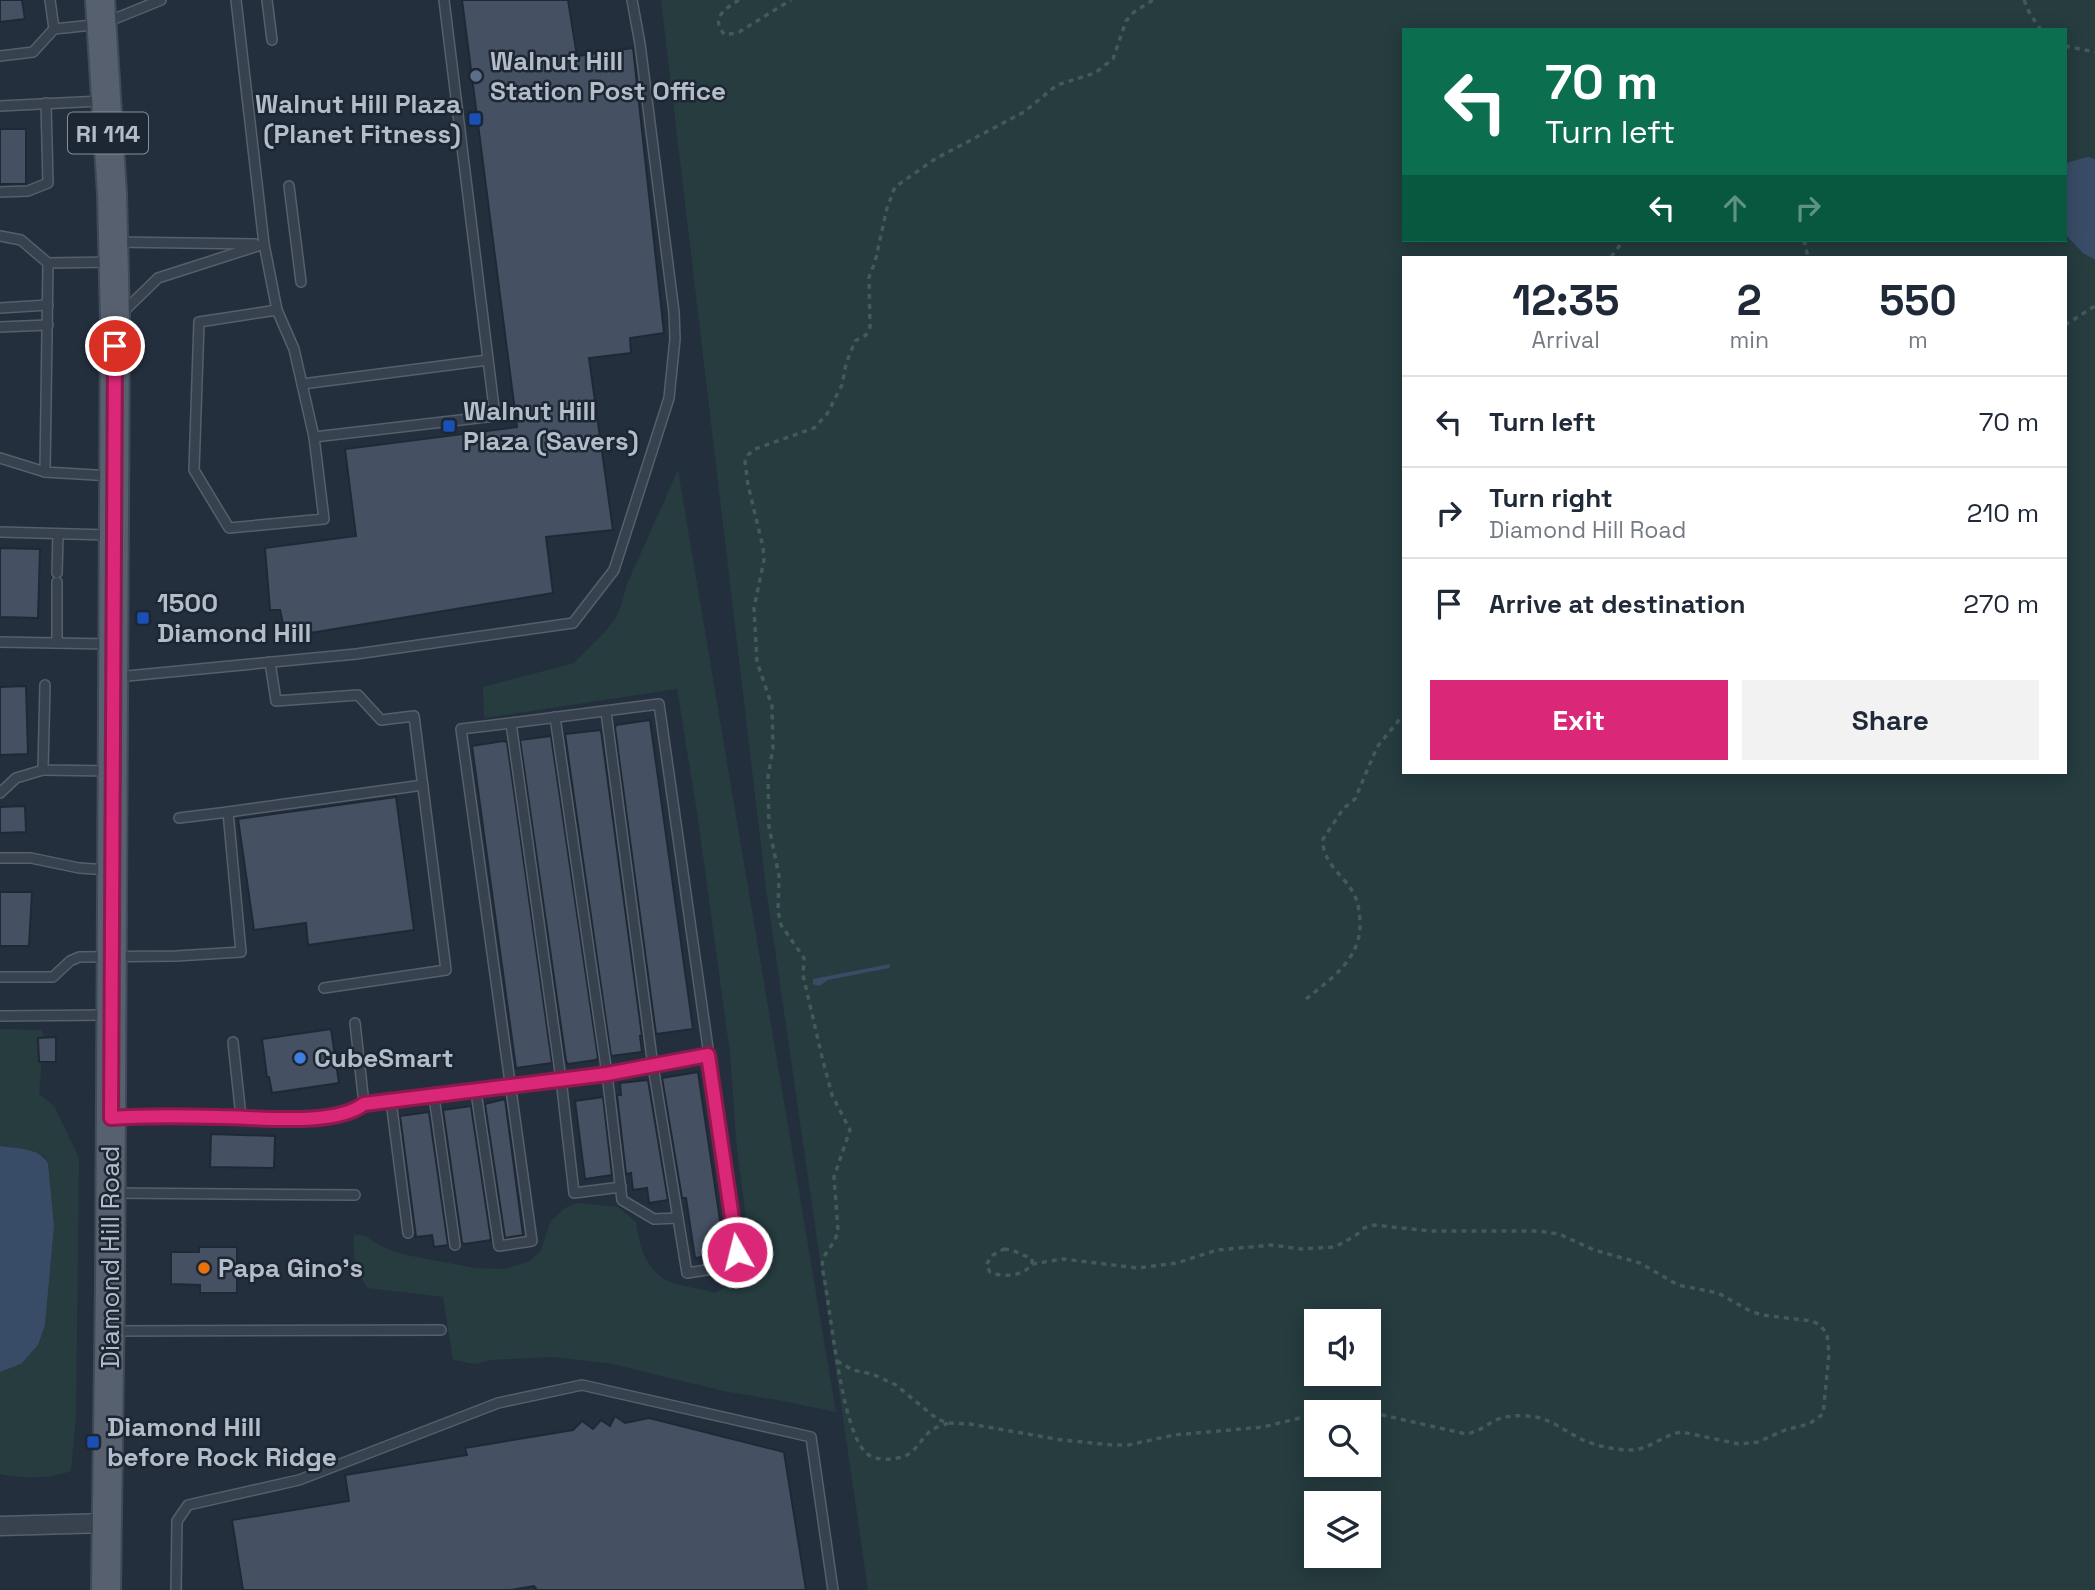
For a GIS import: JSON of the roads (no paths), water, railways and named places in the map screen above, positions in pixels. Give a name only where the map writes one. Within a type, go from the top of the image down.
[{"type":"main road","name":"Diamond Hill Road","points":[[101,12],[115,320],[111,1193],[106,1590]]},
{"type":"street","points":[[0,1526],[107,1523]]},
{"type":"lane","points":[[50,0],[54,29]]},
{"type":"lane","points":[[0,56],[33,52],[54,29],[101,12],[161,0]]},
{"type":"lane","points":[[236,0],[264,244],[277,310],[294,349],[314,438],[324,519],[229,528],[194,470],[199,322],[277,310]]},
{"type":"lane","points":[[267,0],[272,40]]},
{"type":"lane","points":[[314,438],[495,416],[444,0]]},
{"type":"lane","points":[[114,678],[356,654],[573,623],[614,570],[669,398],[675,339],[674,312],[632,0]]},
{"type":"lane","points":[[0,106],[107,101]]},
{"type":"lane","points":[[0,192],[28,191],[47,183],[46,103]]},
{"type":"lane","points":[[289,187],[301,282]]},
{"type":"lane","points":[[0,236],[21,240],[48,263],[45,472]]},
{"type":"lane","points":[[48,263],[113,252],[264,244]]},
{"type":"lane","points":[[115,320],[158,278],[264,244]]},
{"type":"lane","points":[[0,308],[48,305]]},
{"type":"lane","points":[[0,327],[47,325]]},
{"type":"lane","points":[[302,384],[488,359]]},
{"type":"lane","points":[[0,458],[45,472],[115,476]]},
{"type":"lane","points":[[0,532],[114,535]]},
{"type":"lane","points":[[57,643],[58,534]]},
{"type":"lane","points":[[0,642],[113,644]]},
{"type":"lane","points":[[270,663],[276,701],[359,695],[381,720],[414,716],[446,970],[324,988]]},
{"type":"lane","points":[[43,770],[44,685]]},
{"type":"lane","points":[[476,1091],[499,1246],[532,1241],[461,729],[659,705],[737,1252],[725,1267],[687,1273],[653,1066],[606,712]]},
{"type":"lane","points":[[555,717],[607,1074],[622,1200],[654,1219],[678,1218]]},
{"type":"lane","points":[[511,723],[561,1079],[574,1193],[621,1188]]},
{"type":"lane","points":[[0,793],[16,778],[43,770],[113,772]]},
{"type":"lane","points":[[179,818],[423,785]]},
{"type":"lane","points":[[0,977],[53,977],[70,961],[79,957],[240,952],[228,811]]},
{"type":"lane","points":[[0,858],[31,858],[79,868],[113,870]]},
{"type":"lane","points":[[0,1016],[112,1015]]},
{"type":"lane","points":[[355,1023],[364,1104]]},
{"type":"lane","points":[[233,1042],[241,1117]]},
{"type":"lane","points":[[111,1118],[147,1115],[309,1119],[353,1112],[364,1104],[607,1074],[708,1055]]},
{"type":"lane","points":[[434,1097],[455,1245]]},
{"type":"lane","points":[[391,1101],[408,1233]]},
{"type":"lane","points":[[111,1193],[355,1195]]},
{"type":"lane","points":[[110,1331],[441,1331]]},
{"type":"lane","points":[[176,1590],[177,1521],[188,1505],[299,1480],[498,1403],[583,1385],[811,1437],[833,1590]]},
{"type":"water","points":[[2088,157],[2095,159],[2095,260],[2083,253],[2067,236],[2069,162]]},
{"type":"water","points":[[890,964],[889,968],[828,980],[819,986],[813,984],[813,979]]},
{"type":"water","points":[[0,1146],[33,1151],[48,1163],[54,1226],[45,1325],[38,1345],[21,1364],[0,1372]]},
{"type":"place","name":"Walnut Hill Station Post Office","points":[[476,76]]},
{"type":"place","name":"Walnut Hill Plaza (Planet Fitness)","points":[[475,119]]},
{"type":"place","name":"Walnut Hill Plaza (Savers)","points":[[449,426]]},
{"type":"place","name":"1500 Diamond Hill","points":[[143,618]]},
{"type":"place","name":"CubeSmart","points":[[300,1058]]},
{"type":"place","name":"Papa Gino's","points":[[204,1268]]},
{"type":"place","name":"Diamond Hill before Rock Ridge","points":[[93,1442]]}]
